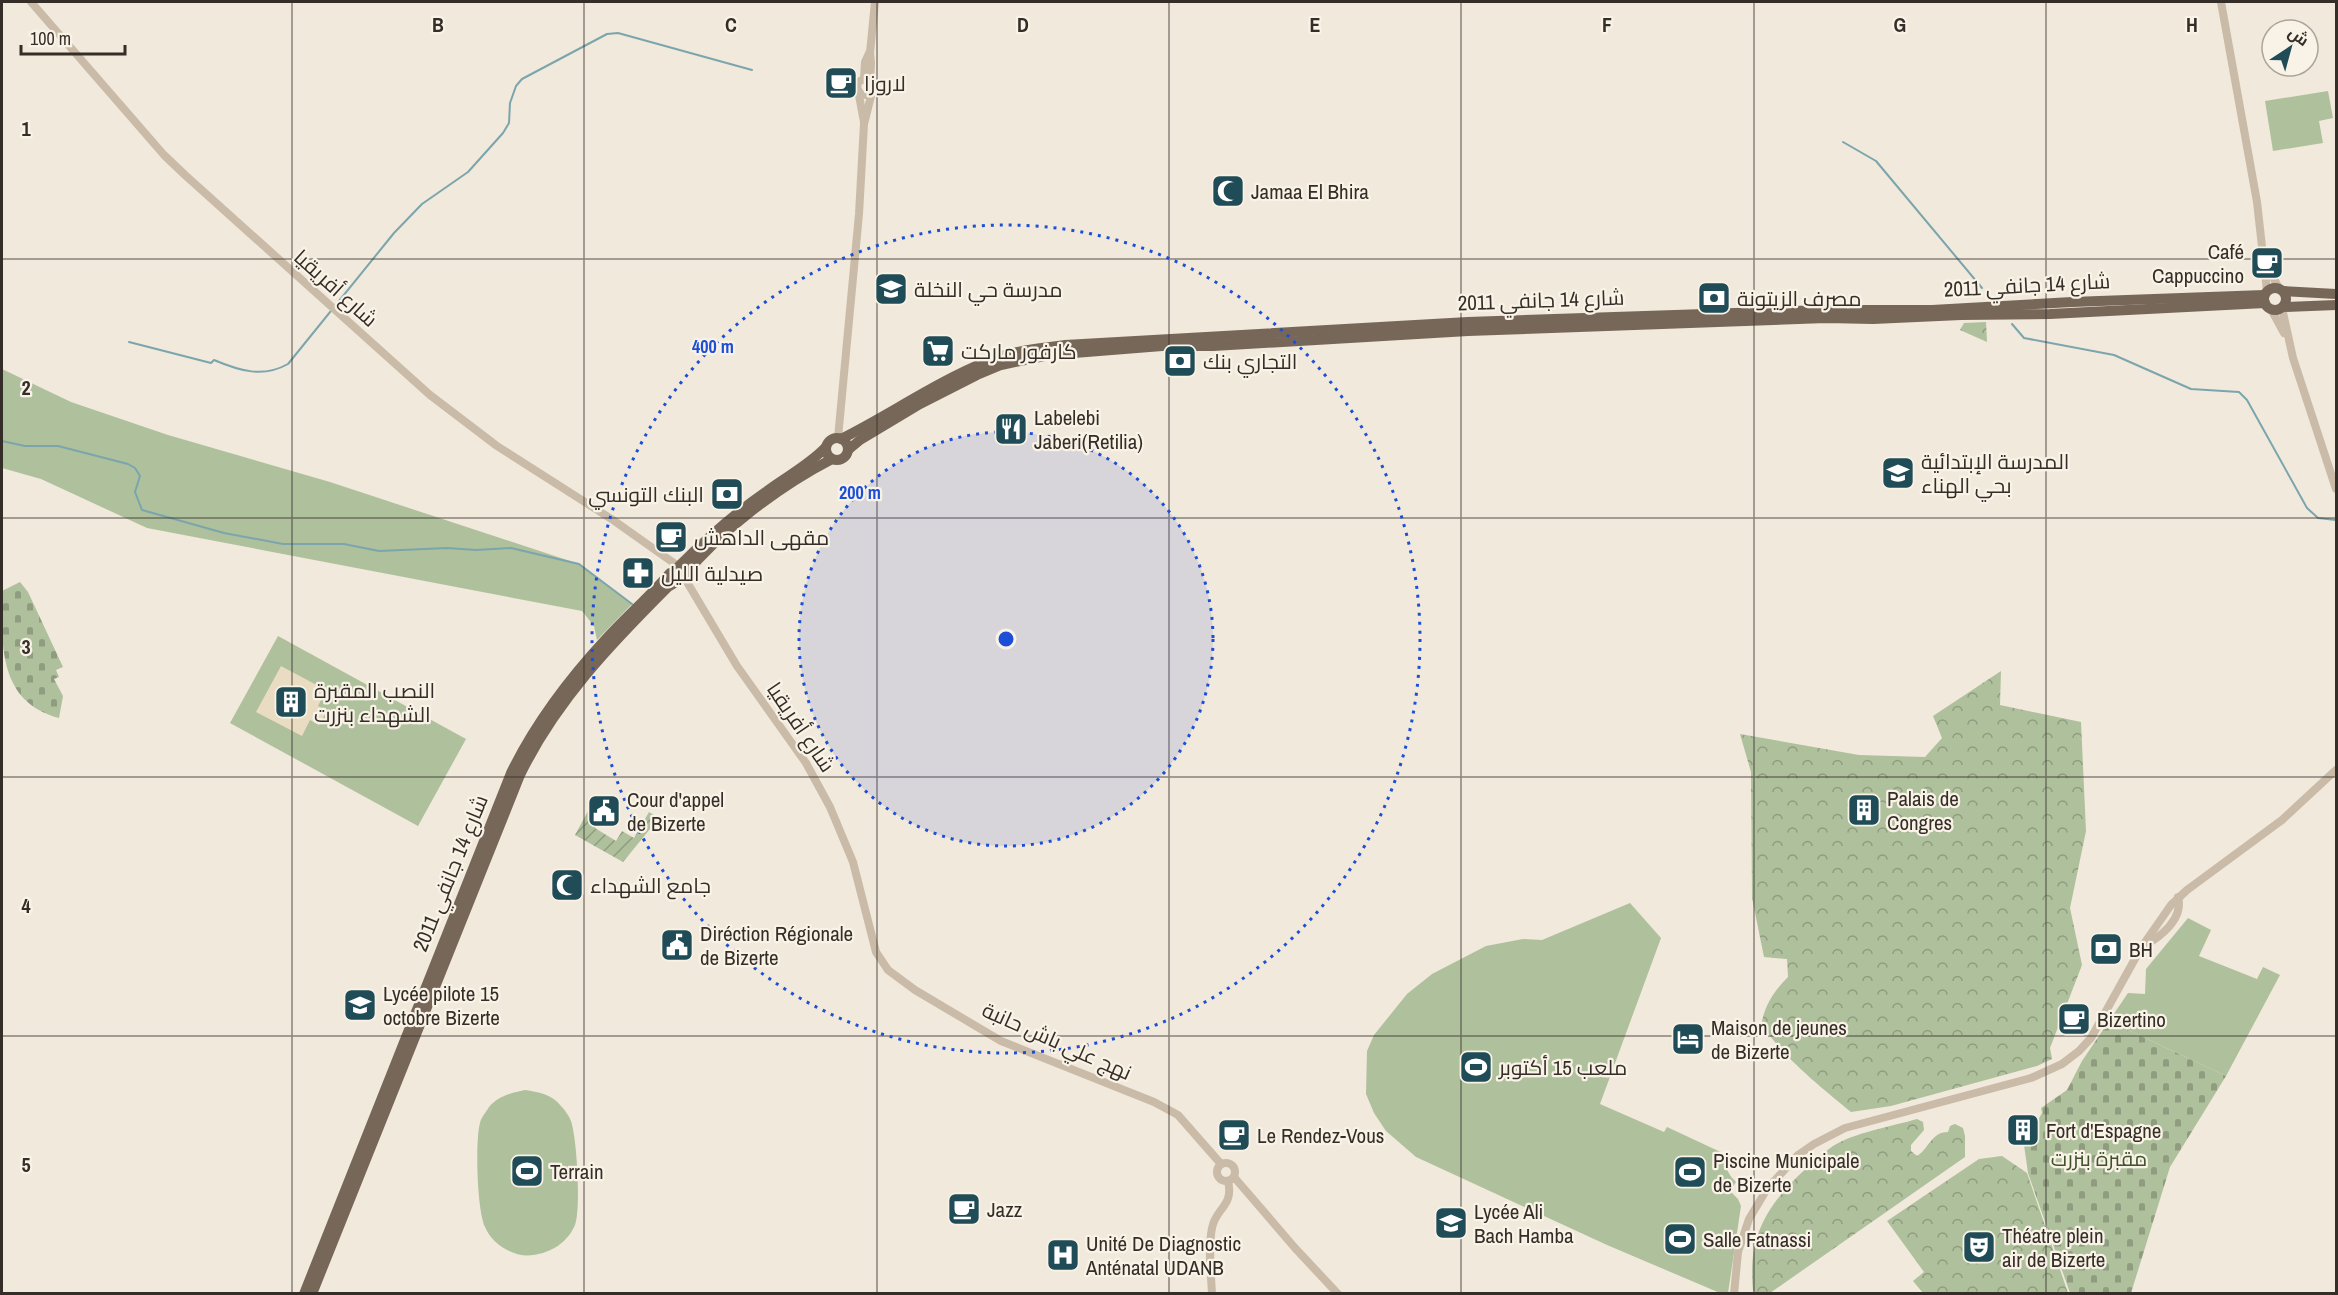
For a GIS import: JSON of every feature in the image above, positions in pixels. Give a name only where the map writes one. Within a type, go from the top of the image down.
[{"type":"main road","name":"شارع 14 جانفي 2011","points":[[2272,302],[2281,289],[2337,294]]},
{"type":"main road","points":[[2272,302],[2286,298],[2281,289]]},
{"type":"main road","name":"شارع 14 جانفي 2011","points":[[312,1293],[520,775],[533,748],[572,690],[612,643],[717,530],[765,492],[816,457],[832,440],[839,439],[916,396],[989,360],[1028,350],[1065,345],[1468,322],[1824,310],[1932,310],[2082,301],[2272,302],[2337,305]]},
{"type":"main road","name":"شارع 14 جانفي 2011","points":[[303,1293],[511,773],[526,743],[548,708],[606,638],[678,574],[769,499],[832,459],[843,458],[848,450],[860,440],[921,404],[977,375],[1001,365],[1069,352],[1468,331],[1826,318],[1873,319],[2050,314],[2272,302]]},
{"type":"main road","points":[[839,439],[846,444],[848,450]]},
{"type":"main road","points":[[826,447],[827,454],[832,459]]},
{"type":"street","name":"شارع أفريقيا","points":[[32,2],[164,155],[393,363],[475,430],[613,520],[658,553],[678,574],[737,666],[806,763],[840,829],[858,883]]},
{"type":"street","points":[[867,80],[872,63],[870,53],[875,2]]},
{"type":"street","points":[[2221,2],[2257,202],[2272,302],[2289,341],[2337,489]]},
{"type":"street","points":[[864,124],[858,82],[867,80]]},
{"type":"street","points":[[839,439],[859,214],[864,124],[873,86],[867,80]]},
{"type":"street","points":[[858,90],[863,95],[871,92]]},
{"type":"street","points":[[2265,263],[2281,289]]},
{"type":"street","points":[[1734,1293],[1738,1252],[1749,1219],[1767,1189],[1798,1155],[1845,1128],[2031,1078],[2062,1064],[2079,1052],[2091,1038],[2141,948],[2178,897],[2262,835],[2307,799],[2337,770]]},
{"type":"street","name":"نهج علي باش حانبة","points":[[858,883],[876,952],[881,962],[895,977],[1001,1041],[1166,1107],[1178,1115],[1221,1164]]},
{"type":"street","points":[[1212,1293],[1212,1228],[1216,1217],[1229,1200],[1231,1179],[1236,1170],[1228,1162],[1221,1164],[1218,1168],[1218,1175],[1221,1179],[1231,1179],[1338,1293]]},
{"type":"green space","points":[[2328,91],[2333,118],[2319,121],[2323,143],[2273,151],[2265,101]]},
{"type":"green space","points":[[1986,322],[1987,342],[1960,330],[1964,323]]},
{"type":"green space","points":[[2,369],[71,402],[168,435],[330,482],[579,564],[632,604],[597,640],[594,626],[582,611],[147,528],[41,479],[2,468]]},
{"type":"green space","points":[[20,582],[28,592],[63,667],[56,670],[59,677],[54,679],[63,696],[59,718],[40,710],[25,700],[8,670],[2,633],[2,591]]},
{"type":"green space","points":[[278,636],[466,739],[418,826],[230,723]]},
{"type":"green space","points":[[2001,671],[2000,705],[2081,722],[2086,831],[2070,908],[2082,965],[2050,1048],[2052,1059],[2037,1066],[1891,1106],[1851,1112],[1788,1057],[1762,1021],[1772,997],[1788,977],[1787,959],[1764,957],[1752,898],[1751,772],[1740,734],[1859,755],[1925,757],[1942,738],[1933,716]]},
{"type":"green space","points":[[588,811],[600,819],[595,828],[616,841],[622,831],[634,838],[649,812],[659,818],[623,862],[575,835]]},
{"type":"green space","points":[[1630,903],[1661,938],[1600,1104],[1664,1132],[1667,1127],[1727,1155],[1727,1170],[1736,1182],[1730,1191],[1741,1206],[1728,1293],[1720,1293],[1607,1245],[1416,1157],[1386,1131],[1374,1113],[1366,1094],[1367,1051],[1374,1035],[1407,994],[1432,974],[1486,946],[1523,939],[1542,940]]},
{"type":"green space","points":[[2188,918],[2211,930],[2199,956],[2257,979],[2263,967],[2280,975],[2226,1076],[2109,1021],[2128,993],[2145,994],[2146,969]]},
{"type":"green space","name":"مقبرة بنزرت","points":[[2109,1021],[2226,1076],[2170,1167],[2131,1293],[2070,1293],[2028,1173],[2024,1145],[2042,1113],[2041,1108],[2067,1090],[2082,1061]]},
{"type":"green space","points":[[525,1090],[549,1096],[569,1117],[575,1142],[578,1173],[577,1216],[572,1231],[558,1246],[533,1255],[511,1252],[498,1244],[488,1233],[480,1206],[477,1159],[478,1132],[482,1117],[493,1103],[510,1094]]},
{"type":"green space","points":[[1917,1119],[1923,1122],[1924,1130],[1911,1145],[1911,1151],[1917,1156],[1934,1138],[1948,1132],[1950,1126],[1955,1124],[1963,1128],[1965,1157],[1770,1293],[1753,1291],[1753,1257],[1760,1228],[1776,1202],[1798,1176],[1841,1141]]},
{"type":"green space","name":"Théatre plein air de Bizerte","points":[[2002,1156],[2027,1173],[2068,1293],[1923,1293],[1913,1281],[1924,1272],[1887,1221],[1979,1159]]},
{"type":"shaded area","points":[[281,666],[326,690],[318,706],[327,711],[319,725],[310,720],[302,736],[256,712]]},
{"type":"waterway","points":[[129,342],[211,363],[214,360],[242,370],[270,371],[288,364],[394,233],[422,204],[468,172],[503,133],[509,123],[510,103],[516,86],[522,79],[607,34],[618,33],[752,70]]},
{"type":"waterway","points":[[1843,142],[1876,161],[1982,288]]},
{"type":"waterway","points":[[2012,324],[2024,338],[2114,355],[2191,389],[2239,392],[2247,400],[2307,508],[2318,518],[2336,520]]},
{"type":"waterway","points":[[2,441],[25,446],[58,446],[128,464],[135,468],[140,476],[135,492],[142,510],[224,533],[283,544],[344,544],[379,551],[511,548],[579,564],[632,604]]},
{"type":"place","name":"لاروزا","points":[[841,83]]},
{"type":"place","name":"Jamaa El Bhira","points":[[1228,191]]},
{"type":"place","name":"Café Cappuccino","points":[[2267,263]]},
{"type":"place","name":"مدرسة حي النخلة","points":[[891,289]]},
{"type":"place","name":"مصرف الزيتونة","points":[[1714,298]]},
{"type":"place","name":"كارفور ماركت","points":[[938,351]]},
{"type":"place","name":"التجاري بنك","points":[[1180,361]]},
{"type":"place","name":"Labelebi Jaberi(Retilia)","points":[[1011,429]]},
{"type":"place","name":"المدرسة الإبتدائية بحي الهناء","points":[[1898,473]]},
{"type":"place","name":"البنك التونسي","points":[[727,494]]},
{"type":"place","name":"مقهى الداهش","points":[[671,537]]},
{"type":"place","name":"صيدلية الليل","points":[[638,573]]},
{"type":"place","name":"النصب المقبرة الشهداء بنزرت","points":[[291,702]]},
{"type":"place","name":"Palais de Congres","points":[[1864,810]]},
{"type":"place","name":"Cour d'appel de Bizerte","points":[[604,811]]},
{"type":"place","name":"جامع الشهداء","points":[[567,885]]},
{"type":"place","name":"Diréction Régionale de Bizerte","points":[[677,945]]},
{"type":"place","name":"BH","points":[[2106,949]]},
{"type":"place","name":"Lycée pilote 15 octobre Bizerte","points":[[360,1005]]},
{"type":"place","name":"Bizertino","points":[[2074,1019]]},
{"type":"place","name":"Maison de jeunes de Bizerte","points":[[1688,1039]]},
{"type":"place","name":"ملعب 15 أكتوبر","points":[[1476,1067]]},
{"type":"place","name":"Fort d'Espagne","points":[[2023,1130]]},
{"type":"place","name":"Le Rendez-Vous","points":[[1234,1135]]},
{"type":"place","name":"Terrain","points":[[527,1171]]},
{"type":"place","name":"Piscine Municipale de Bizerte","points":[[1690,1172]]},
{"type":"place","name":"Jazz","points":[[964,1209]]},
{"type":"place","name":"Lycée Ali Bach Hamba","points":[[1451,1223]]},
{"type":"place","name":"Salle Fatnassi","points":[[1680,1239]]},
{"type":"place","name":"Théatre plein air de Bizerte","points":[[1979,1247]]},
{"type":"place","name":"Unité De Diagnostic Anténatal UDANB","points":[[1063,1255]]}]
